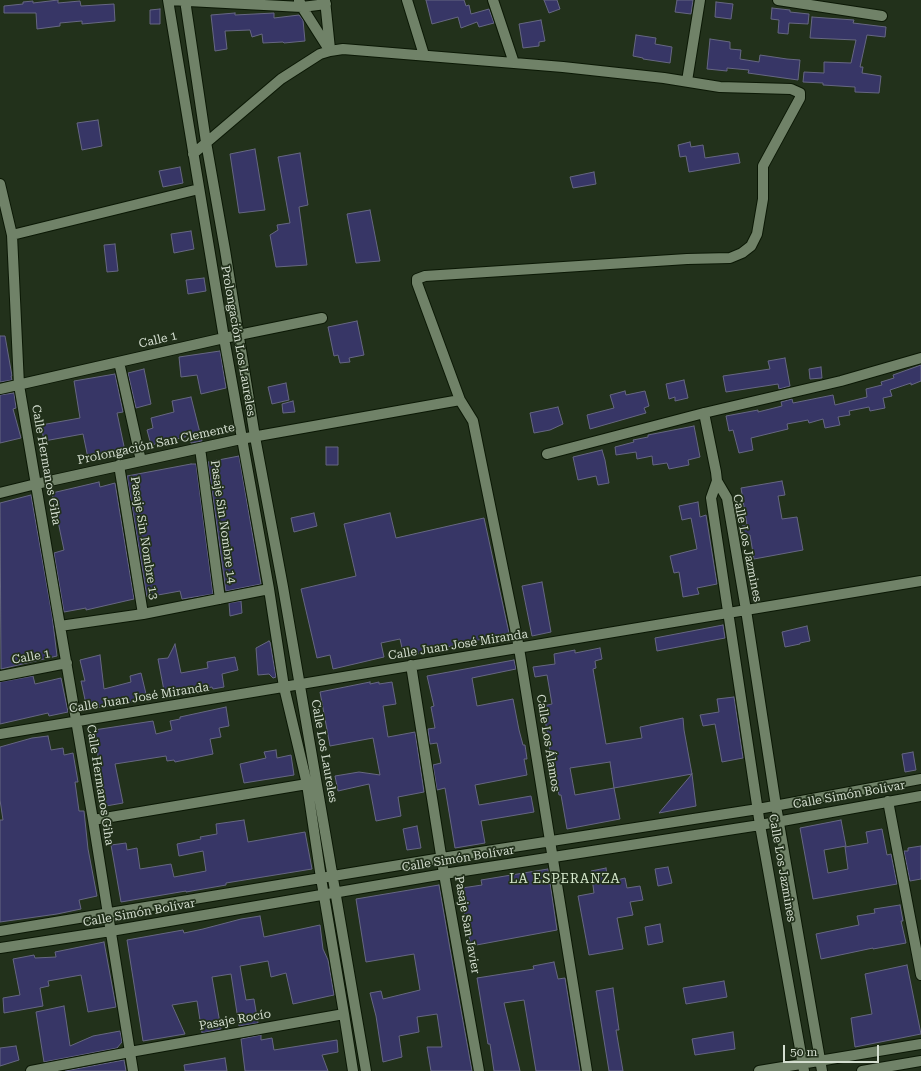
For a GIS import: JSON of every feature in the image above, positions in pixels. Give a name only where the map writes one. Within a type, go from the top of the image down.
[{"type":"street","points":[[169,0],[301,4],[325,2],[330,51]]},
{"type":"street","name":"Prolongación Los Laureles","points":[[169,0],[193,154],[241,439],[269,589],[284,687]]},
{"type":"street","name":"Prolongación Los Laureles","points":[[185,0],[206,142],[255,436]]},
{"type":"street","points":[[407,0],[424,55]]},
{"type":"street","points":[[492,0],[514,63]]},
{"type":"street","points":[[687,81],[700,0]]},
{"type":"street","points":[[778,0],[882,16]]},
{"type":"street","points":[[301,4],[330,51]]},
{"type":"street","points":[[193,154],[281,79],[320,54],[343,49],[563,67],[687,81],[720,87],[791,89],[798,92],[801,96],[763,166],[763,199],[757,234],[751,246],[742,253],[730,258],[687,259],[425,276],[417,279],[416,283],[460,400]]},
{"type":"street","name":"Calle Hermanos Giha","points":[[0,184],[12,234],[19,385],[93,820],[133,1071]]},
{"type":"street","points":[[12,234],[199,189]]},
{"type":"street","name":"Calle 1","points":[[0,389],[224,338],[322,318]]},
{"type":"street","points":[[547,454],[704,413],[841,381],[921,358]]},
{"type":"street","points":[[120,362],[141,461]]},
{"type":"street","name":"Calle Los Álamos","points":[[460,400],[473,421],[519,648],[587,1071]]},
{"type":"street","name":"Prolongación San Clemente","points":[[0,493],[255,436],[460,400]]},
{"type":"street","points":[[704,413],[717,481]]},
{"type":"street","name":"Calle Los Laureles","points":[[255,436],[283,587],[366,1071]]},
{"type":"street","name":"Pasaje Sin Nombre 14","points":[[200,448],[220,599]]},
{"type":"street","name":"Pasaje Sin Nombre 13","points":[[119,466],[143,614]]},
{"type":"street","name":"Calle Los Jazmines","points":[[717,481],[727,498],[746,610],[778,821],[822,1071]]},
{"type":"street","name":"Calle Los Jazmines","points":[[717,481],[711,498],[760,825],[804,1067]]},
{"type":"street","name":"Calle Juan José Miranda","points":[[0,734],[921,581]]},
{"type":"street","points":[[60,626],[143,614],[269,589]]},
{"type":"street","name":"Calle 1","points":[[0,676],[67,664]]},
{"type":"street","name":"Pasaje San Javier","points":[[412,666],[444,874],[479,1071]]},
{"type":"street","name":"Calle Los Laureles","points":[[284,687],[307,784],[323,894],[353,1071]]},
{"type":"street","name":"Calle Simón Bolívar","points":[[0,931],[442,858],[758,809],[921,779]]},
{"type":"street","points":[[93,820],[307,784]]},
{"type":"street","name":"Calle Simón Bolívar","points":[[0,948],[110,931],[553,856],[760,825],[921,796]]},
{"type":"street","points":[[888,801],[921,975]]},
{"type":"street","name":"Pasaje Rocío","points":[[31,1071],[344,1014]]},
{"type":"street","points":[[759,1071],[804,1067],[820,1061],[921,1044]]},
{"type":"street","points":[[862,1071],[921,1061]]},
{"type":"building","points":[[58,0],[58,3],[80,1],[81,6],[114,4],[115,21],[82,24],[82,21],[60,23],[60,26],[37,29],[36,13],[4,13],[4,6],[23,4],[23,2],[33,1],[33,3]]},
{"type":"building","points":[[426,0],[464,0],[466,6],[469,5],[471,14],[489,9],[494,23],[479,27],[477,22],[461,28],[458,17],[432,24]]},
{"type":"building","points":[[544,0],[557,0],[560,9],[549,13]]},
{"type":"building","points":[[677,0],[693,0],[691,14],[675,12]]},
{"type":"building","points":[[716,2],[733,4],[731,19],[715,17]]},
{"type":"building","points":[[772,8],[809,14],[808,24],[789,23],[788,34],[778,33],[779,20],[771,19]]},
{"type":"building","points":[[160,9],[160,24],[150,24],[150,10]]},
{"type":"building","points":[[235,13],[235,15],[274,13],[274,18],[299,15],[303,20],[305,41],[263,43],[262,34],[252,37],[250,30],[225,31],[227,49],[215,51],[211,15]]},
{"type":"building","points":[[812,17],[854,20],[853,23],[886,27],[885,37],[867,35],[860,67],[863,67],[862,73],[881,76],[879,93],[855,92],[855,87],[803,82],[804,72],[824,73],[824,62],[851,63],[856,40],[810,38]]},
{"type":"building","points":[[541,20],[545,41],[539,42],[539,46],[523,48],[519,24]]},
{"type":"building","points":[[636,35],[656,38],[655,44],[672,47],[670,63],[633,56]]},
{"type":"building","points":[[710,39],[730,42],[730,49],[741,50],[740,59],[759,62],[760,55],[800,60],[798,80],[748,73],[749,70],[727,68],[727,71],[707,69]]},
{"type":"building","points":[[98,120],[102,146],[82,150],[77,123]]},
{"type":"building","points":[[690,142],[691,147],[703,145],[705,158],[738,153],[740,163],[689,172],[686,156],[680,157],[678,145]]},
{"type":"building","points":[[255,149],[265,210],[239,213],[230,154]]},
{"type":"building","points":[[300,153],[308,205],[299,207],[307,265],[276,267],[270,235],[278,230],[277,225],[290,223],[278,157]]},
{"type":"building","points":[[180,167],[183,183],[163,187],[159,171]]},
{"type":"building","points":[[594,172],[596,184],[573,188],[570,177]]},
{"type":"building","points":[[370,210],[380,261],[356,263],[347,214]]},
{"type":"building","points":[[191,231],[194,249],[174,253],[171,234]]},
{"type":"building","points":[[115,244],[118,271],[107,272],[104,245]]},
{"type":"building","points":[[204,278],[206,291],[188,294],[186,280]]},
{"type":"building","points":[[357,321],[364,355],[349,358],[350,362],[340,363],[338,355],[334,356],[328,327]]},
{"type":"building","points":[[0,336],[5,336],[12,380],[0,382]]},
{"type":"building","points":[[220,351],[226,388],[201,394],[197,375],[181,377],[179,357]]},
{"type":"building","points":[[785,358],[790,386],[779,389],[778,384],[726,392],[723,376],[770,369],[768,361]]},
{"type":"building","points":[[921,365],[921,381],[890,390],[892,396],[883,398],[885,408],[870,411],[869,407],[849,411],[850,415],[838,417],[840,425],[825,428],[823,419],[809,423],[808,420],[787,424],[788,429],[751,438],[753,450],[739,453],[733,430],[729,431],[726,416],[758,410],[758,412],[782,406],[781,402],[792,399],[793,403],[833,395],[835,405],[867,397],[866,389],[882,385],[881,382],[894,378],[893,375]]},
{"type":"building","points":[[821,367],[822,378],[810,379],[809,369]]},
{"type":"building","points":[[144,369],[151,404],[136,408],[128,373]]},
{"type":"building","points":[[115,374],[123,412],[117,413],[125,451],[88,458],[83,434],[44,441],[41,425],[80,418],[74,381]]},
{"type":"building","points":[[684,380],[688,398],[675,401],[675,397],[669,399],[666,384]]},
{"type":"building","points":[[286,383],[289,400],[272,404],[268,387]]},
{"type":"building","points":[[625,391],[626,395],[645,391],[649,406],[644,408],[646,413],[590,429],[587,415],[614,408],[610,395]]},
{"type":"building","points":[[14,393],[16,408],[13,409],[21,438],[0,443],[0,395]]},
{"type":"building","points":[[191,397],[202,441],[191,443],[189,436],[151,445],[147,430],[153,428],[151,418],[174,412],[172,401]]},
{"type":"building","points":[[293,401],[295,412],[283,413],[282,404]]},
{"type":"building","points":[[558,407],[563,424],[550,430],[534,433],[530,413]]},
{"type":"building","points":[[694,426],[700,457],[688,460],[689,465],[669,469],[667,463],[653,465],[652,456],[637,459],[636,452],[616,455],[615,447],[634,442],[633,440],[648,437],[648,435]]},
{"type":"building","points":[[326,447],[338,447],[338,465],[326,465]]},
{"type":"building","points":[[602,450],[609,483],[598,485],[596,476],[578,480],[573,457]]},
{"type":"building","points":[[239,456],[261,584],[226,591],[208,462]]},
{"type":"building","points":[[196,464],[213,594],[182,599],[180,591],[147,597],[127,476]]},
{"type":"building","points":[[782,481],[785,495],[778,496],[782,519],[797,517],[803,550],[754,559],[750,535],[743,536],[742,526],[747,525],[741,488]]},
{"type":"building","points":[[99,482],[100,487],[115,483],[134,599],[86,610],[86,608],[64,612],[54,553],[64,550],[52,493]]},
{"type":"building","points":[[31,495],[52,615],[57,656],[1,669],[0,503]]},
{"type":"building","points":[[698,502],[700,517],[706,515],[717,584],[697,588],[699,594],[683,597],[679,572],[674,573],[670,556],[697,549],[691,518],[682,520],[679,506]]},
{"type":"building","points":[[314,513],[317,526],[294,532],[291,518]]},
{"type":"building","points":[[390,513],[396,538],[484,518],[509,633],[404,657],[400,639],[381,643],[384,657],[333,669],[330,655],[317,658],[301,589],[356,576],[344,524]]},
{"type":"building","points":[[542,582],[551,632],[532,636],[522,586]]},
{"type":"building","points":[[241,601],[242,613],[230,616],[229,603]]},
{"type":"building","points":[[723,625],[725,638],[657,651],[655,638]]},
{"type":"building","points":[[807,626],[810,641],[785,647],[782,632]]},
{"type":"building","points":[[269,641],[276,677],[273,678],[269,674],[258,675],[256,648]]},
{"type":"building","points":[[175,644],[181,673],[208,668],[207,662],[235,657],[238,670],[222,674],[224,687],[213,689],[212,687],[165,696],[158,659],[168,658]]},
{"type":"building","points":[[600,648],[602,659],[595,661],[596,668],[593,669],[606,744],[642,738],[640,727],[683,718],[692,774],[614,788],[620,819],[567,829],[561,795],[559,795],[553,771],[543,706],[552,704],[547,675],[535,677],[533,667],[555,664],[554,654],[575,650],[575,653]],"holes":[[[610,762],[614,788],[575,795],[570,768]]]},
{"type":"building","points":[[100,655],[104,689],[131,682],[130,676],[141,673],[147,698],[125,704],[87,709],[81,681],[85,681],[80,660]]},
{"type":"building","points":[[514,660],[516,669],[472,678],[477,706],[513,699],[519,730],[523,745],[525,745],[527,759],[524,759],[527,775],[475,785],[479,805],[531,796],[534,812],[481,821],[485,843],[455,848],[445,788],[437,790],[433,765],[441,763],[437,743],[430,744],[428,729],[435,728],[431,707],[434,706],[427,676]]},
{"type":"building","points":[[33,676],[35,684],[61,678],[68,712],[49,716],[48,713],[0,724],[0,682]]},
{"type":"building","points":[[370,682],[370,684],[379,682],[379,684],[392,682],[396,704],[383,706],[388,737],[415,732],[424,792],[398,797],[401,816],[376,821],[369,784],[338,791],[335,776],[359,772],[380,775],[373,738],[330,746],[320,692]]},
{"type":"building","points":[[734,697],[743,758],[722,762],[715,724],[703,726],[700,715],[719,712],[717,699]]},
{"type":"building","points":[[226,707],[229,726],[219,728],[221,737],[210,739],[213,754],[175,762],[174,760],[167,761],[166,756],[115,764],[123,803],[106,806],[94,730],[153,721],[156,734],[172,730],[170,721],[180,719],[180,717]]},
{"type":"building","points":[[48,736],[51,750],[63,748],[64,755],[73,753],[78,782],[75,782],[79,811],[84,811],[88,849],[97,896],[79,900],[81,909],[0,922],[0,820],[3,820],[0,800],[0,747],[32,738]]},
{"type":"building","points":[[276,750],[277,758],[291,755],[294,775],[244,783],[240,764],[266,758],[264,752]]},
{"type":"building","points":[[913,752],[916,770],[905,772],[902,754]]},
{"type":"building","points":[[692,774],[696,806],[659,813]]},
{"type":"building","points":[[244,820],[248,842],[305,832],[312,869],[226,883],[226,885],[186,892],[121,902],[111,845],[126,843],[127,850],[137,848],[140,869],[171,864],[174,877],[206,871],[203,851],[179,856],[177,844],[201,839],[200,837],[217,834],[216,824]]},
{"type":"building","points":[[841,820],[846,846],[824,850],[828,873],[848,869],[845,847],[868,843],[866,832],[882,829],[887,855],[891,854],[897,884],[813,899],[800,828]]},
{"type":"building","points":[[417,826],[421,848],[407,850],[403,829]]},
{"type":"building","points":[[921,846],[921,879],[910,881],[904,851],[908,851],[908,848]]},
{"type":"building","points":[[668,867],[672,883],[658,886],[655,869]]},
{"type":"building","points":[[606,868],[608,882],[625,878],[627,888],[640,886],[643,900],[630,902],[633,915],[617,918],[623,949],[589,955],[578,896],[594,893],[591,871]]},
{"type":"building","points":[[548,869],[557,930],[471,946],[462,902],[465,902],[462,888],[482,885],[481,880]]},
{"type":"building","points":[[439,885],[472,1071],[431,1071],[427,1047],[442,1047],[437,1014],[417,1017],[419,1032],[399,1036],[402,1057],[383,1062],[376,1016],[370,993],[381,991],[383,999],[420,990],[414,954],[366,962],[356,899]]},
{"type":"building","points":[[900,905],[903,921],[901,921],[906,943],[821,959],[816,934],[859,925],[857,916],[875,913],[874,909]]},
{"type":"building","points":[[260,916],[264,937],[320,925],[323,949],[328,960],[334,995],[293,1004],[286,973],[271,977],[268,961],[240,966],[246,1000],[254,999],[258,1023],[239,1026],[231,974],[212,977],[221,1029],[202,1033],[197,1001],[172,1005],[185,1034],[143,1041],[127,940],[183,930],[184,933],[241,919]]},
{"type":"building","points":[[660,924],[663,942],[648,945],[645,927]]},
{"type":"building","points":[[104,942],[116,1007],[88,1012],[81,975],[48,981],[49,986],[40,988],[43,1006],[4,1013],[3,998],[20,995],[13,959],[34,955],[35,958],[56,957],[55,952]]},
{"type":"building","points":[[554,962],[558,979],[565,978],[580,1071],[536,1071],[524,1000],[504,1003],[520,1071],[494,1071],[477,978],[534,969],[533,966]]},
{"type":"building","points":[[907,965],[921,1034],[855,1047],[851,1018],[872,1014],[865,974]]},
{"type":"building","points":[[724,981],[727,997],[686,1004],[683,988]]},
{"type":"building","points":[[613,988],[619,1030],[616,1030],[623,1071],[609,1071],[596,991]]},
{"type":"building","points":[[64,1006],[70,1046],[93,1036],[120,1031],[122,1042],[117,1048],[44,1062],[36,1012]]},
{"type":"building","points":[[733,1032],[735,1049],[695,1055],[692,1039]]},
{"type":"building","points":[[261,1035],[261,1040],[272,1038],[274,1050],[337,1040],[338,1052],[322,1055],[328,1071],[245,1071],[241,1039]]},
{"type":"building","points":[[16,1046],[19,1060],[0,1066],[0,1048]]},
{"type":"building","points":[[225,1058],[227,1071],[185,1071],[184,1065]]},
{"type":"building","points":[[124,1060],[126,1071],[65,1071]]},
{"type":"district","name":"LA ESPERANZA","points":[[565,879]]}]
